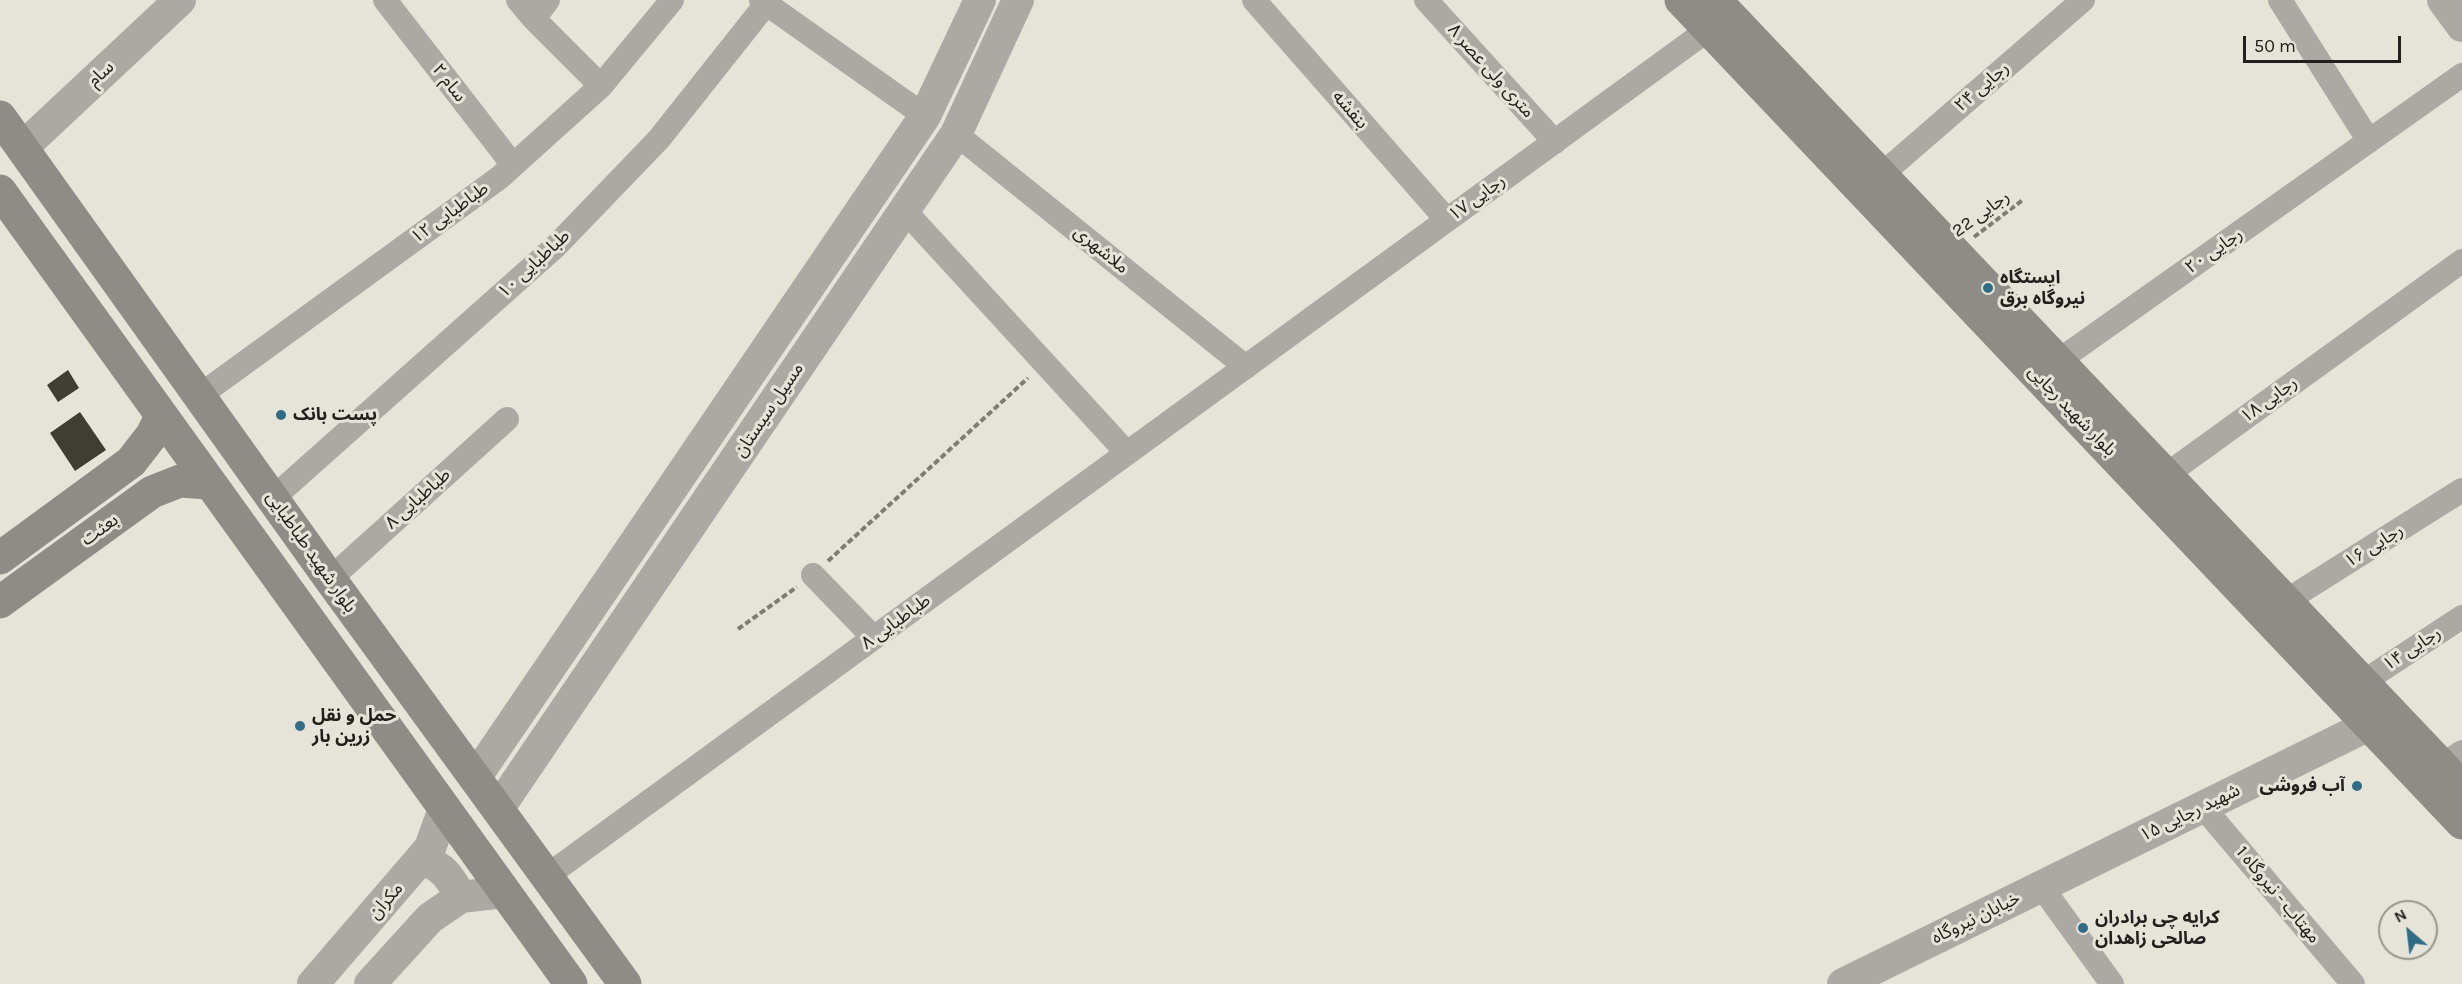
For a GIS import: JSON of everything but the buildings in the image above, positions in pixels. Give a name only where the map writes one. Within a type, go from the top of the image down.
[{"type":"main road","name":"بلوار شهید رجایی","points":[[1681,0],[1712,15],[1872,183],[2369,725],[2462,823]]},
{"type":"main road","name":"بلوار شهید طباطبایی","points":[[0,117],[330,579],[625,984]]},
{"type":"main road","name":"بلوار شهید رجایی","points":[[1872,183],[1954,251],[2362,682],[2455,768]]},
{"type":"main road","points":[[0,191],[208,483],[571,984]]},
{"type":"main road","name":"بعثت","points":[[0,558],[131,462],[152,435],[161,417]]},
{"type":"main road","points":[[131,462],[152,492]]},
{"type":"main road","name":"بعثت","points":[[0,603],[152,492],[180,481],[208,483]]},
{"type":"main road","points":[[297,606],[330,579]]},
{"type":"street","name":"سام","points":[[22,148],[180,0]]},
{"type":"street","name":"سام ۲","points":[[385,0],[513,165]]},
{"type":"street","points":[[518,0],[541,9],[601,86]]},
{"type":"street","name":"طباطبایی ۱۲","points":[[200,396],[499,178],[601,86],[672,0]]},
{"type":"street","name":"مسیل سیستان","points":[[475,778],[925,116],[980,0]]},
{"type":"street","name":"مسیل سیستان","points":[[498,809],[956,134],[1018,0]]},
{"type":"street","name":"بنفشه","points":[[1254,0],[1447,220]]},
{"type":"street","name":"۸ متری ولی عصر","points":[[1426,0],[1555,141]]},
{"type":"street","name":"رجایی ۲۴","points":[[1872,183],[2083,0]]},
{"type":"street","points":[[2280,0],[2369,141]]},
{"type":"street","points":[[2444,0],[2462,26]]},
{"type":"street","points":[[764,2],[925,116]]},
{"type":"street","name":"طباطبایی ۱۰","points":[[273,498],[556,246],[659,139],[764,2]]},
{"type":"street","name":"رجایی ۱۷","points":[[1246,367],[1555,141],[1712,15]]},
{"type":"street","name":"رجایی ۲۰","points":[[2058,361],[2462,75]]},
{"type":"street","name":"ملاشهری","points":[[956,134],[1246,367]]},
{"type":"street","points":[[904,211],[1127,453]]},
{"type":"street","name":"رجایی ۱۸","points":[[2166,475],[2462,261]]},
{"type":"street","name":"طباطبایی ۸","points":[[547,876],[1246,367]]},
{"type":"street","name":"طباطبایی ۸","points":[[330,579],[507,419]]},
{"type":"street","name":"رجایی ۱۶","points":[[2286,601],[2462,490]]},
{"type":"street","points":[[813,575],[874,638]]},
{"type":"street","name":"رجایی ۱۴","points":[[2362,682],[2462,616]]},
{"type":"street","name":"شهید رجایی ۱۵","points":[[2109,853],[2369,725]]},
{"type":"street","name":"مهتاب - نیروگاه 1","points":[[2203,807],[2353,984]]},
{"type":"street","name":"مکران","points":[[313,984],[430,848],[444,809]]},
{"type":"street","name":"خیابان نیروگاه","points":[[1843,984],[2109,853]]},
{"type":"street","points":[[421,859],[443,870],[460,897]]},
{"type":"street","points":[[2041,886],[2112,984]]},
{"type":"street","points":[[370,984],[430,918],[460,897],[504,892]]},
{"type":"path","name":"رجایی 22","points":[[1954,251],[2024,199]]},
{"type":"path","points":[[738,629],[813,575],[1044,363]]},
{"type":"place","name":"ایستگاه نیروگاه برق","points":[[1988,288]]},
{"type":"place","name":"پست بانک","points":[[281,415]]},
{"type":"place","name":"حمل و نقل زرین بار","points":[[300,726]]},
{"type":"place","name":"آب فروشی","points":[[2357,786]]},
{"type":"place","name":"کرایه چی برادران صالحی زاهدان","points":[[2083,928]]}]
